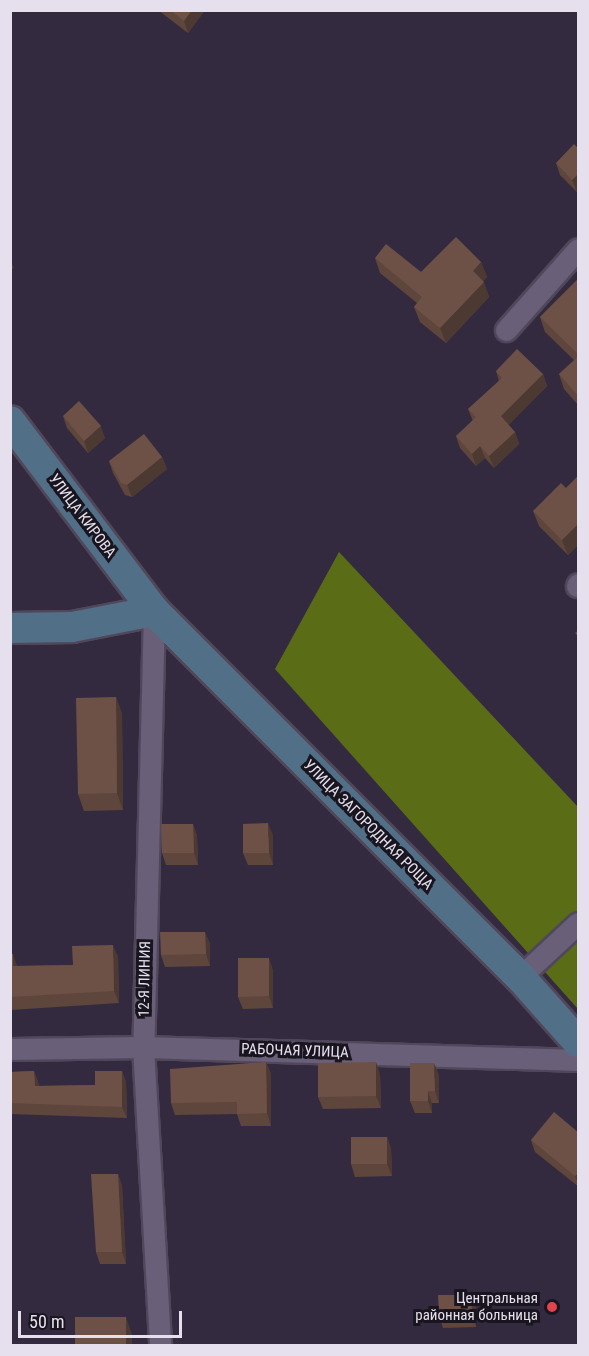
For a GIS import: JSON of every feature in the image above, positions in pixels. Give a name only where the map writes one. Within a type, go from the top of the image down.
[{"type":"street","points":[[506,330],[579,249]]},
{"type":"street","name":"УЛИЦА КИРОВА","points":[[10,421],[154,611]]},
{"type":"street","points":[[10,628],[72,627],[154,611]]},
{"type":"street","name":"УЛИЦА ЗАГОРОДНАЯ РОЩА","points":[[154,611],[520,976],[579,1042]]},
{"type":"street","name":"12-Я ЛИНИЯ","points":[[154,611],[143,1047],[160,1346]]},
{"type":"street","points":[[520,976],[579,923]]},
{"type":"street","name":"РАБОЧАЯ УЛИЦА","points":[[10,1049],[143,1047],[579,1060]]},
{"type":"green space","points":[[339,552],[578,807],[578,1009],[275,669]]},
{"type":"building","points":[[170,10],[192,10],[184,21]]},
{"type":"building","points":[[574,144],[579,149],[579,173],[572,180],[556,163]]},
{"type":"building","points":[[456,237],[481,262],[473,271],[484,282],[440,328],[414,307],[422,297],[375,258],[386,244],[421,272]]},
{"type":"building","points":[[579,278],[579,355],[540,317]]},
{"type":"building","points":[[517,349],[543,374],[501,416],[515,432],[489,456],[480,446],[472,454],[456,436],[476,417],[468,409],[502,378],[496,371]]},
{"type":"building","points":[[579,356],[579,397],[559,374]]},
{"type":"building","points":[[79,401],[101,426],[84,441],[63,416]]},
{"type":"building","points":[[144,434],[162,457],[127,485],[121,483],[109,461]]},
{"type":"building","points":[[579,475],[579,523],[562,540],[533,511],[561,483],[566,488]]},
{"type":"building","points":[[116,697],[117,793],[78,794],[76,698]]},
{"type":"building","points":[[268,823],[269,853],[243,853],[243,824]]},
{"type":"building","points":[[161,824],[193,824],[194,853],[162,853]]},
{"type":"building","points":[[160,932],[205,932],[206,954],[161,955]]},
{"type":"building","points":[[113,945],[114,991],[10,997],[10,954],[13,954],[13,966],[73,965],[72,946]]},
{"type":"building","points":[[238,958],[269,958],[269,996],[238,997]]},
{"type":"building","points":[[266,1062],[267,1113],[237,1114],[237,1102],[171,1103],[170,1069]]},
{"type":"building","points":[[376,1062],[376,1096],[318,1097],[318,1063]]},
{"type":"building","points":[[410,1063],[434,1063],[435,1091],[428,1091],[428,1101],[410,1101]]},
{"type":"building","points":[[34,1071],[35,1086],[95,1085],[95,1071],[122,1071],[122,1107],[10,1103],[10,1072]]},
{"type":"building","points":[[554,1112],[579,1133],[579,1173],[575,1176],[531,1140]]},
{"type":"building","points":[[351,1137],[387,1137],[387,1164],[351,1164]]},
{"type":"building","points":[[91,1174],[118,1174],[122,1252],[96,1252]]},
{"type":"building","points":[[438,1295],[471,1295],[472,1315],[439,1315]]},
{"type":"building","points":[[75,1317],[126,1317],[126,1346],[75,1346]]},
{"type":"place","name":"Центральная районная больница","points":[[552,1307]]}]
